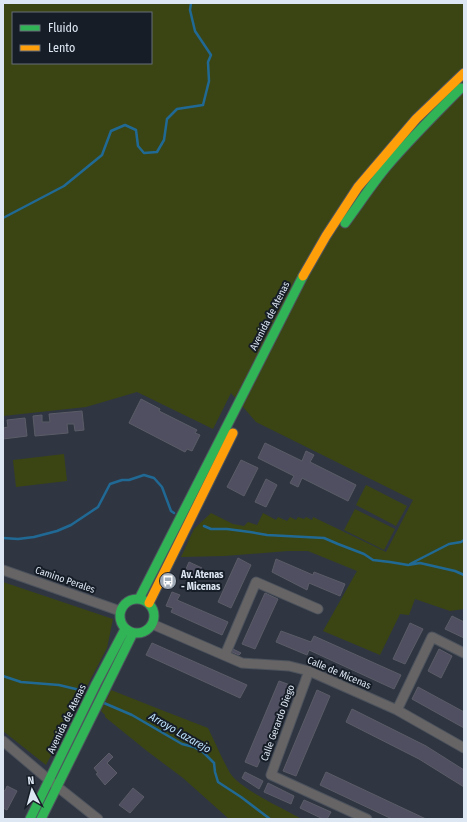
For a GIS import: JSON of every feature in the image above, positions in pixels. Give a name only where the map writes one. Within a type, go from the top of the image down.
[{"type":"main road","name":"Avenida de Atenas","points":[[139,599],[297,286],[326,236],[358,187],[386,152],[416,119],[464,73]]},
{"type":"main road","points":[[335,238],[366,193],[394,158],[464,85]]},
{"type":"main road","name":"Avenida de Atenas","points":[[149,603],[286,326],[324,258]]},
{"type":"main road","points":[[133,599],[144,600],[149,603],[154,613],[152,624],[146,631],[137,633],[129,631],[120,620],[120,611],[123,605],[133,599]]},
{"type":"main road","name":"Avenida de Atenas","points":[[30,819],[49,780],[129,631]]},
{"type":"main road","name":"Avenida de Atenas","points":[[41,819],[129,631]]},
{"type":"street","name":"Camino Perales","points":[[3,570],[120,611]]},
{"type":"street","points":[[225,655],[256,582],[318,609]]},
{"type":"street","name":"Calle de Micenas","points":[[152,624],[242,663],[289,666],[309,670],[397,710],[464,748]]},
{"type":"street","points":[[397,710],[432,637],[464,653]]},
{"type":"street","name":"Calle Gerardo Diego","points":[[309,670],[271,775],[367,819]]},
{"type":"street","points":[[3,742],[98,819]]},
{"type":"green space","points":[[3,3],[464,3],[464,609],[450,611],[415,599],[409,615],[400,614],[380,655],[323,631],[357,571],[308,551],[181,557],[194,529],[211,513],[233,524],[244,526],[248,522],[257,525],[263,513],[276,520],[278,517],[287,521],[290,517],[296,520],[298,517],[304,519],[306,517],[312,520],[313,517],[386,552],[413,500],[256,422],[231,393],[213,429],[137,392],[86,407],[3,416]]},
{"type":"green space","points":[[64,454],[67,481],[16,487],[13,460]]},
{"type":"green space","points":[[366,485],[407,506],[396,526],[356,505]]},
{"type":"green space","points":[[355,509],[395,529],[384,550],[344,530]]},
{"type":"green space","points":[[3,582],[113,619],[107,648],[46,765],[3,731]]},
{"type":"green space","points":[[111,690],[208,728],[227,768],[235,779],[252,792],[302,819],[229,819],[183,778],[105,717],[101,711]]},
{"type":"building","points":[[141,399],[160,409],[159,411],[197,430],[195,433],[200,435],[192,451],[187,449],[185,452],[129,423]]},
{"type":"building","points":[[82,411],[84,430],[75,431],[74,424],[67,424],[68,433],[35,436],[33,416],[42,415],[42,422],[50,422],[49,414]]},
{"type":"building","points":[[25,418],[27,436],[3,439],[3,428],[8,427],[7,420]]},
{"type":"building","points":[[265,443],[302,461],[306,451],[314,455],[310,462],[356,485],[348,501],[302,478],[298,487],[290,483],[294,476],[258,458]]},
{"type":"building","points":[[241,460],[258,468],[244,496],[227,487]]},
{"type":"building","points":[[266,479],[277,485],[266,507],[255,502]]},
{"type":"building","points":[[238,558],[251,565],[231,608],[218,602]]},
{"type":"building","points":[[276,559],[313,575],[314,572],[345,584],[340,596],[309,583],[307,590],[272,572]]},
{"type":"building","points":[[189,562],[202,568],[195,582],[183,576]]},
{"type":"building","points":[[172,592],[180,595],[177,600],[228,622],[222,635],[171,612],[173,608],[166,606]]},
{"type":"building","points":[[265,593],[278,599],[255,649],[242,644]]},
{"type":"building","points":[[452,616],[464,622],[464,638],[445,629]]},
{"type":"building","points":[[410,623],[423,629],[405,664],[393,659]]},
{"type":"building","points":[[281,631],[311,642],[314,636],[401,675],[394,689],[309,650],[307,655],[276,642]]},
{"type":"building","points":[[152,643],[247,685],[240,698],[146,655]]},
{"type":"building","points":[[233,649],[241,653],[239,655],[232,652]]},
{"type":"building","points":[[439,649],[452,656],[441,678],[428,671]]},
{"type":"building","points":[[279,681],[293,686],[257,767],[245,762]]},
{"type":"building","points":[[418,687],[464,712],[464,728],[412,699]]},
{"type":"building","points":[[317,690],[330,696],[296,776],[283,771]]},
{"type":"building","points":[[352,709],[426,746],[464,770],[464,787],[419,759],[346,722]]},
{"type":"building","points":[[109,753],[113,757],[107,763],[117,773],[105,785],[96,774],[98,773],[94,768]]},
{"type":"building","points":[[245,772],[263,781],[259,789],[242,778]]},
{"type":"building","points":[[326,772],[426,819],[392,819],[320,785]]},
{"type":"building","points":[[268,783],[294,796],[291,804],[264,792]]},
{"type":"building","points":[[7,786],[17,791],[7,810],[3,808],[3,790],[5,791]]},
{"type":"building","points":[[133,788],[144,797],[130,813],[119,805]]},
{"type":"building","points":[[304,800],[331,812],[327,819],[323,819],[300,808]]},
{"type":"waterway","points":[[3,218],[64,186],[102,155],[111,131],[125,125],[136,130],[138,146],[144,153],[157,152],[164,140],[167,119],[177,109],[203,105],[209,81],[208,62],[211,55],[195,31],[190,10],[191,3]]},
{"type":"waterway","points":[[3,538],[18,539],[34,537],[57,531],[71,525],[98,507],[110,484],[144,475],[154,478],[162,487],[171,511],[174,513]]},
{"type":"waterway","points":[[204,526],[211,529],[227,529],[267,535],[324,538],[364,554],[373,560],[408,565],[420,563],[455,571],[464,575]]},
{"type":"waterway","points":[[410,564],[449,544],[464,540]]},
{"type":"waterway","name":"Arroyo Lazarejo","points":[[3,676],[21,682],[59,685],[84,691]]},
{"type":"waterway","name":"Arroyo Lazarejo","points":[[104,703],[132,715],[182,744],[194,747],[204,753],[214,763],[218,782],[270,819]]},
{"type":"traffic: fast","points":[[345,223],[387,166],[461,88]]},
{"type":"traffic: fast","points":[[139,599],[303,276]]},
{"type":"traffic: fast","points":[[134,599],[140,599],[144,600],[151,606],[154,616],[153,623],[147,630],[140,633],[134,633],[130,632],[123,626],[120,619],[120,613],[121,609],[127,602],[134,599]]},
{"type":"traffic: fast","points":[[30,819],[96,684],[125,629]]},
{"type":"traffic: fast","points":[[41,819],[133,633]]},
{"type":"traffic: slow","points":[[303,276],[326,236],[358,187],[416,119],[464,73]]},
{"type":"traffic: slow","points":[[149,603],[233,433]]},
{"type":"place","name":"Av. Atenas - Micenas","points":[[168,581]]}]
